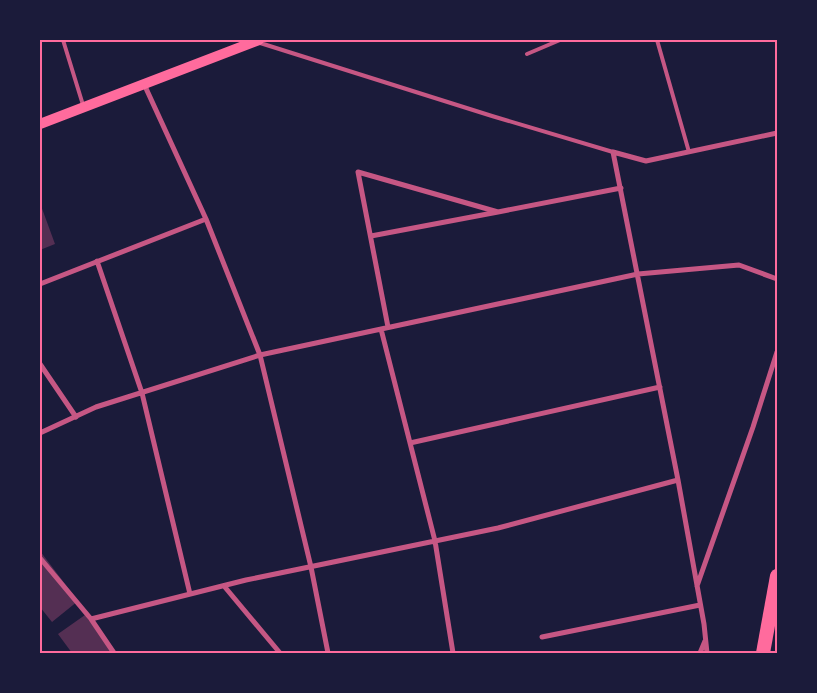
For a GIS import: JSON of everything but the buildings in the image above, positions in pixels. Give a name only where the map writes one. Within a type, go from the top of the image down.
[{"type":"highway","points":[[763,653],[777,576]]},
{"type":"main road","points":[[40,124],[257,41]]},
{"type":"street","points":[[144,84],[206,219],[260,354],[311,567],[328,653]]},
{"type":"street","points":[[707,653],[704,624],[678,480],[613,152],[646,161],[777,133]]},
{"type":"street","points":[[388,327],[358,172],[498,212]]},
{"type":"street","points":[[371,236],[621,188]]},
{"type":"street","points":[[40,284],[206,219]]},
{"type":"street","points":[[97,261],[142,393],[190,594]]},
{"type":"street","points":[[40,432],[96,407],[260,354],[638,274],[739,264],[777,279]]},
{"type":"street","points":[[381,329],[434,541],[452,653]]},
{"type":"street","points":[[697,586],[754,427],[777,352]]},
{"type":"street","points":[[40,364],[76,416]]},
{"type":"street","points":[[410,443],[660,387]]},
{"type":"street","points":[[91,619],[224,586],[498,528],[678,480]]},
{"type":"street","points":[[40,558],[91,619],[114,653]]},
{"type":"street","points":[[224,586],[280,653]]},
{"type":"street","points":[[542,637],[700,606]]},
{"type":"street","points":[[700,653],[705,640]]},
{"type":"lane","points":[[63,40],[83,108]]},
{"type":"lane","points":[[527,54],[560,40]]},
{"type":"lane","points":[[657,40],[689,152]]},
{"type":"lane","points":[[257,41],[492,116],[613,152]]}]
